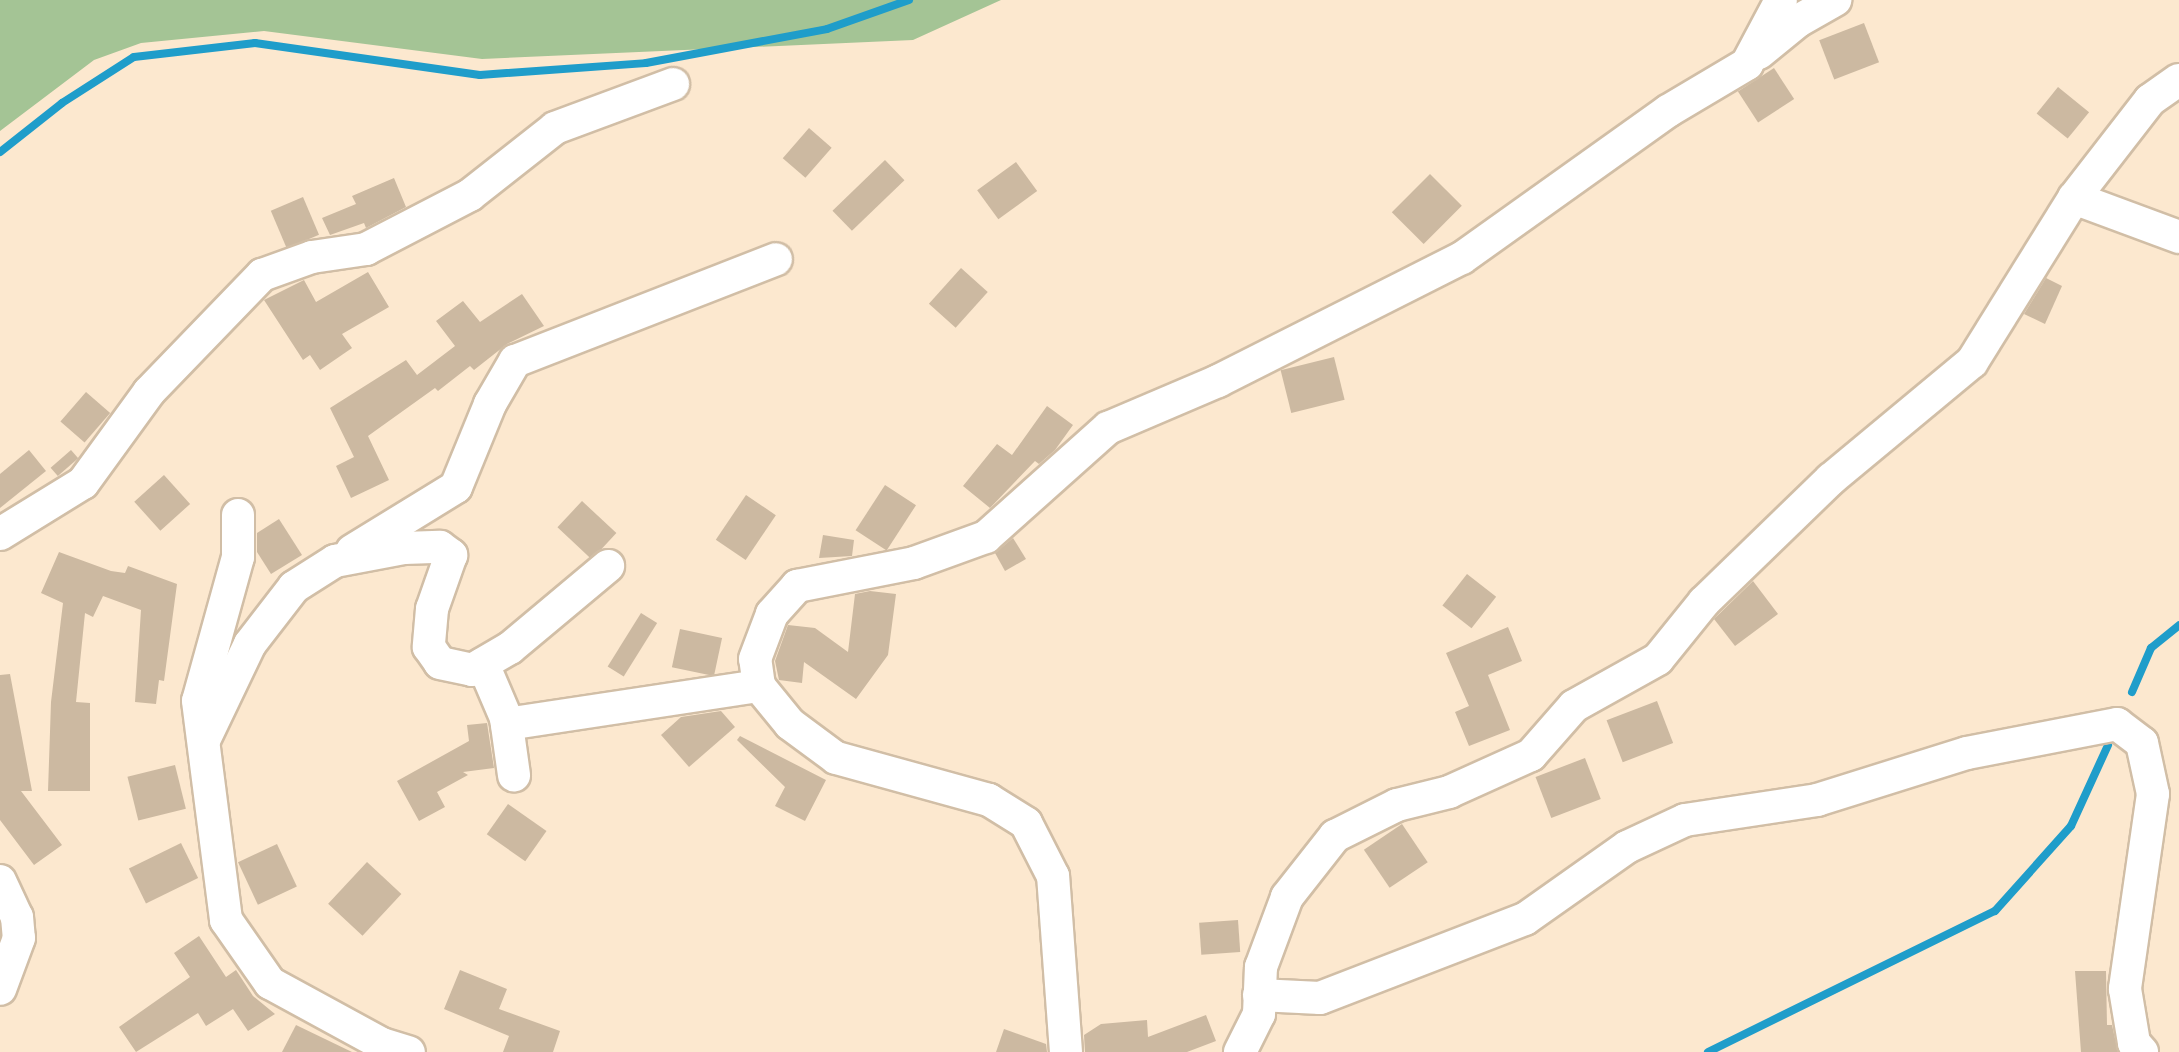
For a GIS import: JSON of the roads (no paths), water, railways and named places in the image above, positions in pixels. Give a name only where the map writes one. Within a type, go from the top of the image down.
[{"type":"street","points":[[1747,64],[1781,0]]},
{"type":"street","points":[[1066,1052],[1053,876],[1026,823],[989,800],[836,758],[790,724],[759,686],[755,659],[772,614],[797,586],[914,563],[986,537],[1108,428],[1218,381],[1462,258],[1668,111],[1747,64],[1798,21],[1835,0]]},
{"type":"street","points":[[1240,1052],[1259,1014],[1261,967],[1287,897],[1335,836],[1397,805],[1449,792],[1531,755],[1574,706],[1658,659],[1704,602],[1831,479],[1972,362],[2074,198],[2150,100],[2179,80]]},
{"type":"street","points":[[0,534],[83,483],[149,392],[262,275],[312,257],[366,249],[470,195],[555,128],[673,84]]},
{"type":"street","points":[[2074,198],[2179,237]]},
{"type":"street","points":[[204,740],[250,644],[294,587],[456,487],[490,404],[515,361],[776,259]]},
{"type":"street","points":[[238,515],[238,557],[198,701],[226,920],[244,950],[270,983],[382,1044],[409,1052]]},
{"type":"street","points":[[335,561],[440,547],[451,555],[432,609],[429,647],[440,663],[472,670],[510,648],[608,566]]},
{"type":"street","points":[[483,664],[507,724],[514,775]]},
{"type":"street","points":[[507,724],[759,686]]},
{"type":"street","points":[[1259,995],[1320,998],[1525,919],[1627,847],[1685,820],[1817,800],[1967,753],[2117,724],[2142,743],[2153,794],[2125,989],[2134,1043],[2142,1052]]},
{"type":"street","points":[[0,881],[17,917],[19,938],[0,989]]},
{"type":"waterway","points":[[0,152],[62,103],[134,57],[255,43],[480,75],[646,63],[827,29],[909,0]]},
{"type":"waterway","points":[[2132,692],[2151,648],[2179,625]]},
{"type":"waterway","points":[[1708,1052],[1995,911],[2071,826],[2108,745]]}]
